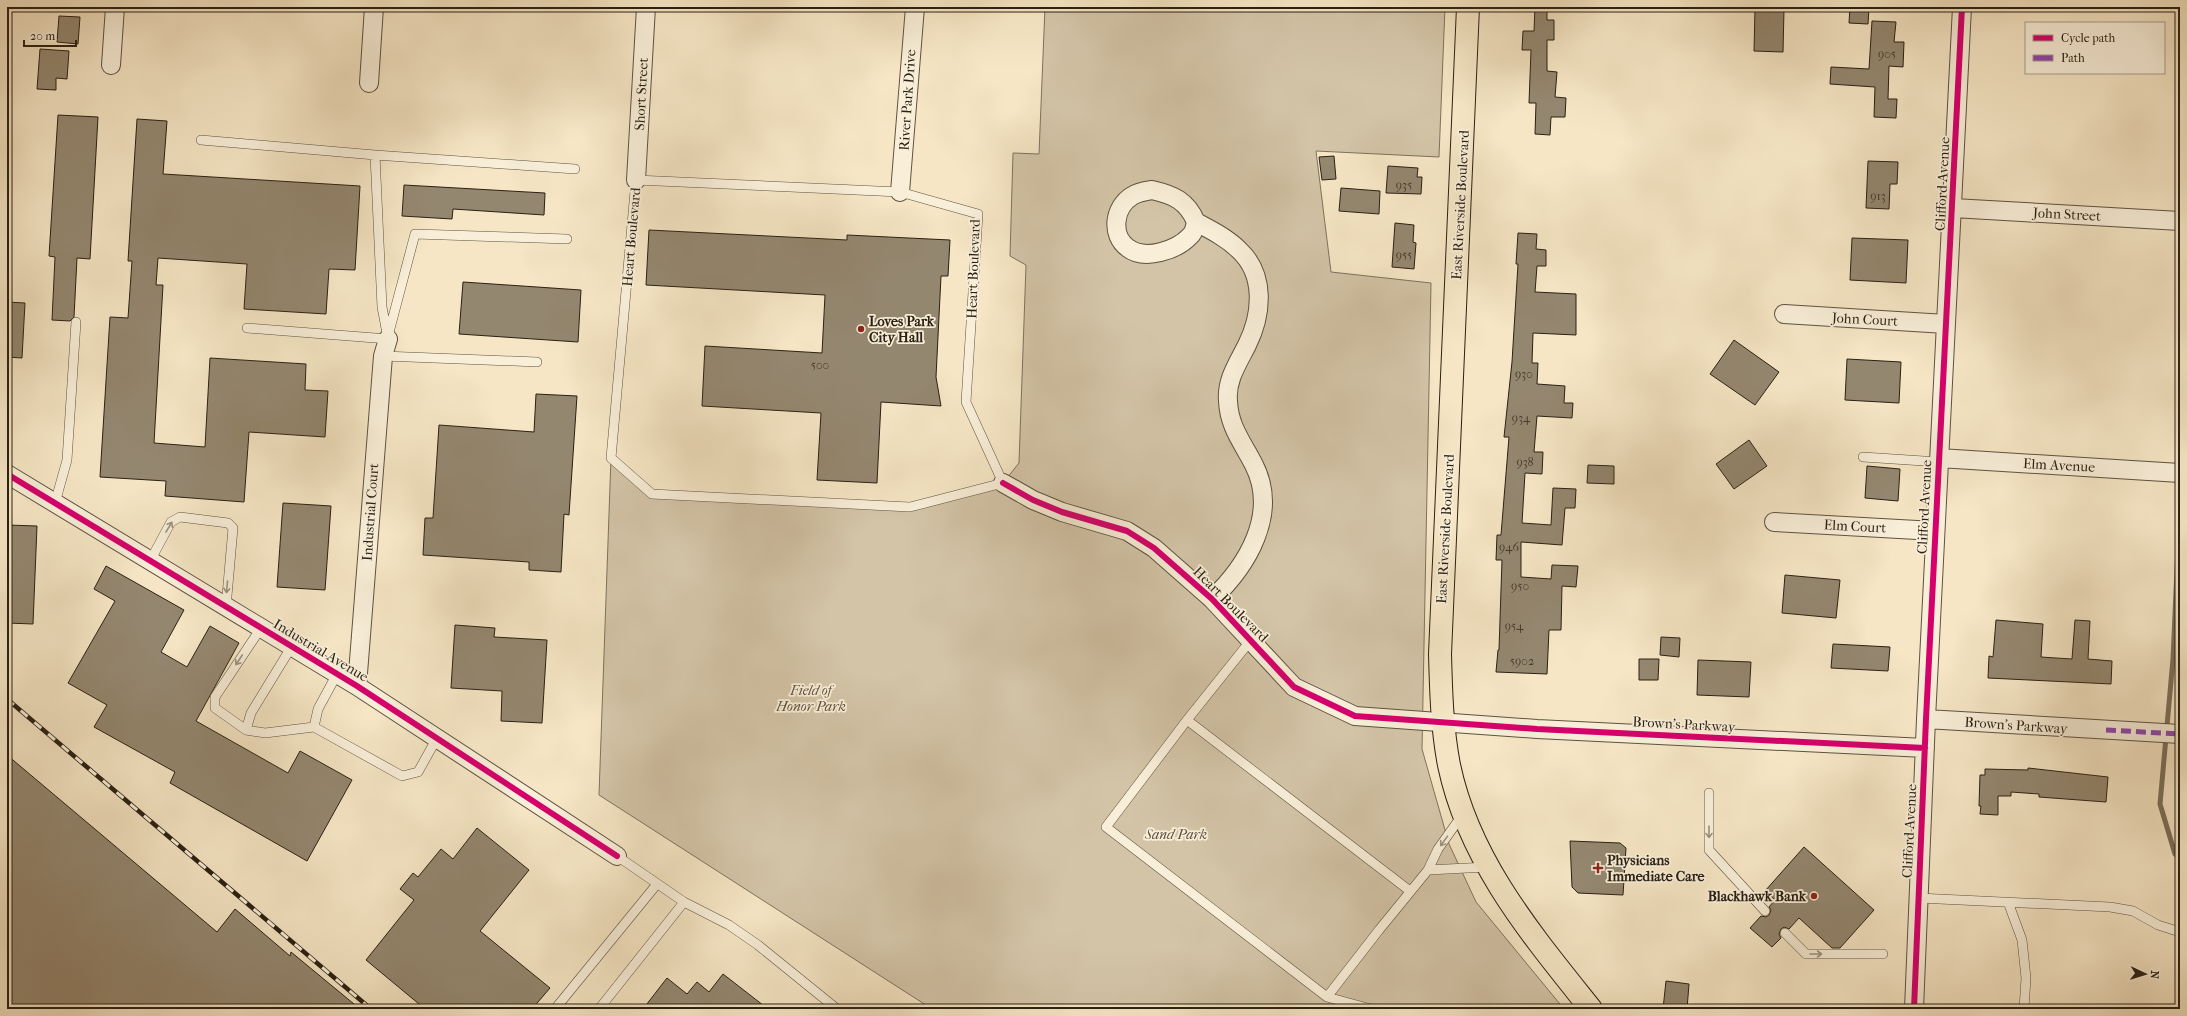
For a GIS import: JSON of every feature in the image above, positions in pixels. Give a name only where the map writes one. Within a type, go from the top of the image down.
[{"type":"main road","name":"East Riverside Boulevard","points":[[1468,7],[1440,654],[1443,723],[1449,765],[1464,813],[1487,867],[1503,894],[1591,1009]]},
{"type":"street","points":[[111,65],[115,7]]},
{"type":"street","points":[[369,83],[374,7]]},
{"type":"street","name":"Short Street","points":[[636,180],[646,7]]},
{"type":"street","name":"River Park Drive","points":[[900,192],[915,7]]},
{"type":"street","name":"Clifford Avenue","points":[[1914,1009],[1935,531],[1953,208],[1962,7]]},
{"type":"street","name":"John Street","points":[[1953,208],[2180,221]]},
{"type":"street","points":[[1196,222],[1222,236],[1240,250],[1252,265],[1258,286],[1259,303],[1257,322],[1229,381],[1227,400],[1230,419],[1261,482],[1263,499],[1262,516],[1255,540],[1244,560],[1229,583],[1212,599]]},
{"type":"street","name":"John Court","points":[[1784,314],[1946,324]]},
{"type":"street","name":"Industrial Court","points":[[357,686],[383,356],[388,339]]},
{"type":"street","name":"Elm Avenue","points":[[1939,460],[2180,473]]},
{"type":"street","name":"Industrial Avenue","points":[[7,474],[357,686],[617,856]]},
{"type":"street","name":"Heart Boulevard","points":[[1003,483],[1033,500],[1062,512],[1127,531],[1154,548],[1212,599],[1294,687],[1355,716],[1443,723]]},
{"type":"street","name":"Elm Court","points":[[1774,522],[1935,531]]},
{"type":"street","name":"Brown's Parkway","points":[[1926,719],[2180,734]]},
{"type":"street","name":"Brown's Parkway","points":[[1443,723],[1925,748]]},
{"type":"lane","points":[[201,140],[376,155],[575,169]]},
{"type":"lane","points":[[376,155],[382,307],[388,339]]},
{"type":"lane","name":"Heart Boulevard","points":[[636,180],[900,192],[978,214],[966,402],[1003,483],[910,507],[652,494],[611,458],[636,180]]},
{"type":"lane","points":[[388,339],[415,234],[567,239]]},
{"type":"lane","points":[[55,504],[67,460],[76,322]]},
{"type":"lane","points":[[247,328],[388,339]]},
{"type":"lane","points":[[383,356],[537,362]]},
{"type":"lane","points":[[1862,457],[1939,460]]},
{"type":"lane","points":[[150,561],[171,522],[180,517],[228,523],[233,528],[226,606]]},
{"type":"lane","points":[[260,628],[215,697],[215,708],[246,730],[265,733],[314,726],[402,776],[418,772],[437,738]]},
{"type":"lane","points":[[1251,640],[1187,720],[1106,827],[1327,997],[1371,1009]]},
{"type":"lane","points":[[246,730],[251,712],[292,646]]},
{"type":"lane","points":[[314,726],[318,709],[337,674]]},
{"type":"lane","points":[[1187,720],[1410,891]]},
{"type":"lane","points":[[1709,793],[1709,850],[1765,911]]},
{"type":"lane","points":[[1327,997],[1428,870],[1438,849],[1464,813]]},
{"type":"lane","points":[[617,856],[684,902],[729,924],[758,945],[837,1009]]},
{"type":"lane","points":[[1428,870],[1487,867]]},
{"type":"lane","points":[[555,1009],[657,884]]},
{"type":"lane","points":[[1918,898],[2110,907],[2133,911],[2158,925],[2180,932]]},
{"type":"lane","points":[[599,1009],[684,902]]},
{"type":"lane","points":[[2008,902],[2022,940],[2026,978],[2024,1009]]},
{"type":"lane","points":[[1786,932],[1806,954],[1883,954]]},
{"type":"green space","name":"Field of Honor Park","points":[[1045,7],[1445,7],[1439,157],[1316,151],[1331,272],[1431,283],[1422,749],[1449,844],[1476,902],[1564,1009],[932,1009],[599,795],[611,458],[652,494],[910,507],[1003,483],[1019,463],[1026,265],[1010,256],[1013,153],[1039,154]]},
{"type":"building","points":[[1535,7],[1547,7],[1547,20],[1554,20],[1554,40],[1547,40],[1547,71],[1557,72],[1555,97],[1566,98],[1565,117],[1551,117],[1550,135],[1535,134],[1536,103],[1529,103],[1531,50],[1522,50],[1523,31],[1534,31]]},
{"type":"building","points":[[1850,7],[1869,7],[1868,24],[1849,23]]},
{"type":"building","points":[[1755,9],[1784,9],[1783,52],[1754,51]]},
{"type":"building","points":[[59,16],[80,17],[78,44],[57,42]]},
{"type":"building","points":[[1872,21],[1896,22],[1894,42],[1904,42],[1903,67],[1889,66],[1888,99],[1897,99],[1896,118],[1874,117],[1875,87],[1830,84],[1831,67],[1869,69]]},
{"type":"building","points":[[40,49],[69,51],[67,79],[56,78],[56,90],[37,89]]},
{"type":"building","points":[[58,115],[98,117],[90,259],[77,258],[74,317],[70,321],[52,320],[55,257],[49,256]]},
{"type":"building","points":[[137,119],[167,121],[163,174],[360,186],[355,270],[329,269],[326,314],[244,309],[247,264],[158,258],[156,285],[163,285],[154,443],[205,447],[210,358],[306,364],[305,390],[328,391],[325,437],[249,432],[244,502],[165,496],[166,481],[100,477],[110,317],[128,318],[132,261],[128,261]]},
{"type":"building","points":[[1334,156],[1336,179],[1322,180],[1319,157]]},
{"type":"building","points":[[1868,161],[1898,162],[1897,184],[1890,184],[1889,209],[1866,208]]},
{"type":"building","points":[[1388,166],[1418,168],[1417,177],[1422,177],[1421,194],[1386,193]]},
{"type":"building","points":[[404,185],[545,193],[544,215],[453,209],[452,219],[402,216]]},
{"type":"building","points":[[1341,188],[1380,191],[1379,214],[1339,211]]},
{"type":"building","points":[[1395,223],[1414,225],[1413,242],[1416,243],[1414,269],[1392,267]]},
{"type":"building","points":[[649,230],[847,240],[847,235],[950,240],[948,276],[941,276],[936,377],[941,406],[881,402],[877,483],[817,480],[821,413],[702,406],[705,346],[822,353],[825,295],[646,285]]},
{"type":"building","points":[[1518,233],[1537,234],[1536,249],[1546,250],[1546,266],[1537,266],[1535,292],[1576,294],[1576,335],[1533,333],[1532,363],[1538,363],[1537,384],[1565,386],[1564,403],[1573,403],[1572,418],[1537,416],[1534,452],[1543,452],[1542,474],[1525,473],[1522,523],[1551,525],[1553,488],[1576,489],[1575,508],[1565,508],[1562,545],[1521,542],[1521,577],[1551,579],[1552,565],[1578,566],[1576,587],[1562,586],[1561,630],[1549,630],[1547,674],[1496,672],[1499,650],[1502,560],[1496,560],[1497,535],[1501,535],[1509,437],[1504,437],[1512,362],[1518,264],[1516,264]]},
{"type":"building","points":[[1852,238],[1908,240],[1906,283],[1850,280]]},
{"type":"building","points":[[463,282],[581,290],[578,342],[459,334]]},
{"type":"building","points":[[7,302],[25,303],[22,358],[7,357]]},
{"type":"building","points":[[1734,340],[1779,372],[1755,405],[1710,374]]},
{"type":"building","points":[[1847,359],[1901,362],[1899,403],[1845,400]]},
{"type":"building","points":[[536,394],[577,396],[569,515],[564,514],[561,572],[529,570],[529,562],[423,555],[425,518],[433,518],[439,425],[534,432]]},
{"type":"building","points":[[1749,440],[1767,466],[1734,489],[1716,464]]},
{"type":"building","points":[[1588,465],[1614,466],[1614,484],[1587,483]]},
{"type":"building","points":[[1867,466],[1900,469],[1898,501],[1865,498]]},
{"type":"building","points":[[283,503],[331,506],[325,590],[277,587]]},
{"type":"building","points":[[7,525],[37,526],[33,624],[7,623]]},
{"type":"building","points":[[106,566],[184,610],[161,652],[187,667],[210,626],[239,643],[196,721],[288,773],[300,751],[352,780],[307,861],[170,783],[175,772],[94,727],[107,705],[68,683],[115,601],[94,589]]},
{"type":"building","points":[[1785,575],[1840,580],[1836,618],[1782,613]]},
{"type":"building","points":[[1996,620],[2043,624],[2041,657],[2072,659],[2075,620],[2090,621],[2088,659],[2112,661],[2111,684],[1988,678],[1989,656],[1993,657]]},
{"type":"building","points":[[455,625],[495,628],[494,637],[547,640],[542,723],[501,721],[502,691],[451,688]]},
{"type":"building","points":[[1661,637],[1680,638],[1679,657],[1660,655]]},
{"type":"building","points":[[1833,644],[1890,647],[1888,671],[1831,668]]},
{"type":"building","points":[[1639,659],[1659,659],[1658,680],[1639,680]]},
{"type":"building","points":[[1698,660],[1751,662],[1749,697],[1697,695]]},
{"type":"building","points":[[7,755],[217,932],[235,909],[290,956],[291,952],[360,1009],[7,1009]]},
{"type":"building","points":[[2028,768],[2108,777],[2106,802],[2039,797],[2039,794],[2011,792],[2011,796],[1998,796],[1998,815],[1980,814],[1980,775],[1985,775],[1985,769],[2028,770]]},
{"type":"building","points":[[477,828],[529,870],[480,931],[550,988],[532,1009],[425,1009],[366,960],[414,900],[400,889],[413,873],[418,877],[441,849],[453,859]]},
{"type":"building","name":"Physicians Immediate Care","points":[[1570,841],[1620,843],[1626,848],[1623,895],[1578,893],[1572,887]]},
{"type":"building","name":"Blackhawk Bank","points":[[1804,847],[1874,910],[1840,948],[1832,948],[1799,918],[1789,929],[1784,927],[1781,929],[1779,934],[1781,938],[1772,947],[1750,928],[1761,916],[1766,917],[1769,915],[1771,910],[1769,907],[1775,900],[1765,891]]},
{"type":"building","points":[[723,974],[768,1009],[643,1009],[667,978],[687,994],[697,982],[709,992]]},
{"type":"building","points":[[1666,981],[1689,984],[1687,1009],[1663,1009]]},
{"type":"waterway","points":[[2180,501],[2173,659],[2160,804],[2175,854],[2180,859]]},
{"type":"railway","points":[[7,699],[371,1009]]},
{"type":"marked path","points":[[2106,730],[2180,734]]},
{"type":"cycle path","points":[[1914,1009],[1926,719],[1962,7]]},
{"type":"cycle path","points":[[7,474],[357,686],[617,856]]},
{"type":"cycle path","points":[[1003,483],[1033,500],[1062,512],[1127,531],[1154,548],[1212,599],[1294,687],[1355,716],[1537,729],[1925,748]]},
{"type":"place","name":"Loves Park City Hall","points":[[861,329]]},
{"type":"place","name":"Physicians Immediate Care","points":[[1598,868]]},
{"type":"place","name":"Blackhawk Bank","points":[[1814,896]]},
{"type":"park label","name":"Sand Park","points":[[1176,834]]}]
